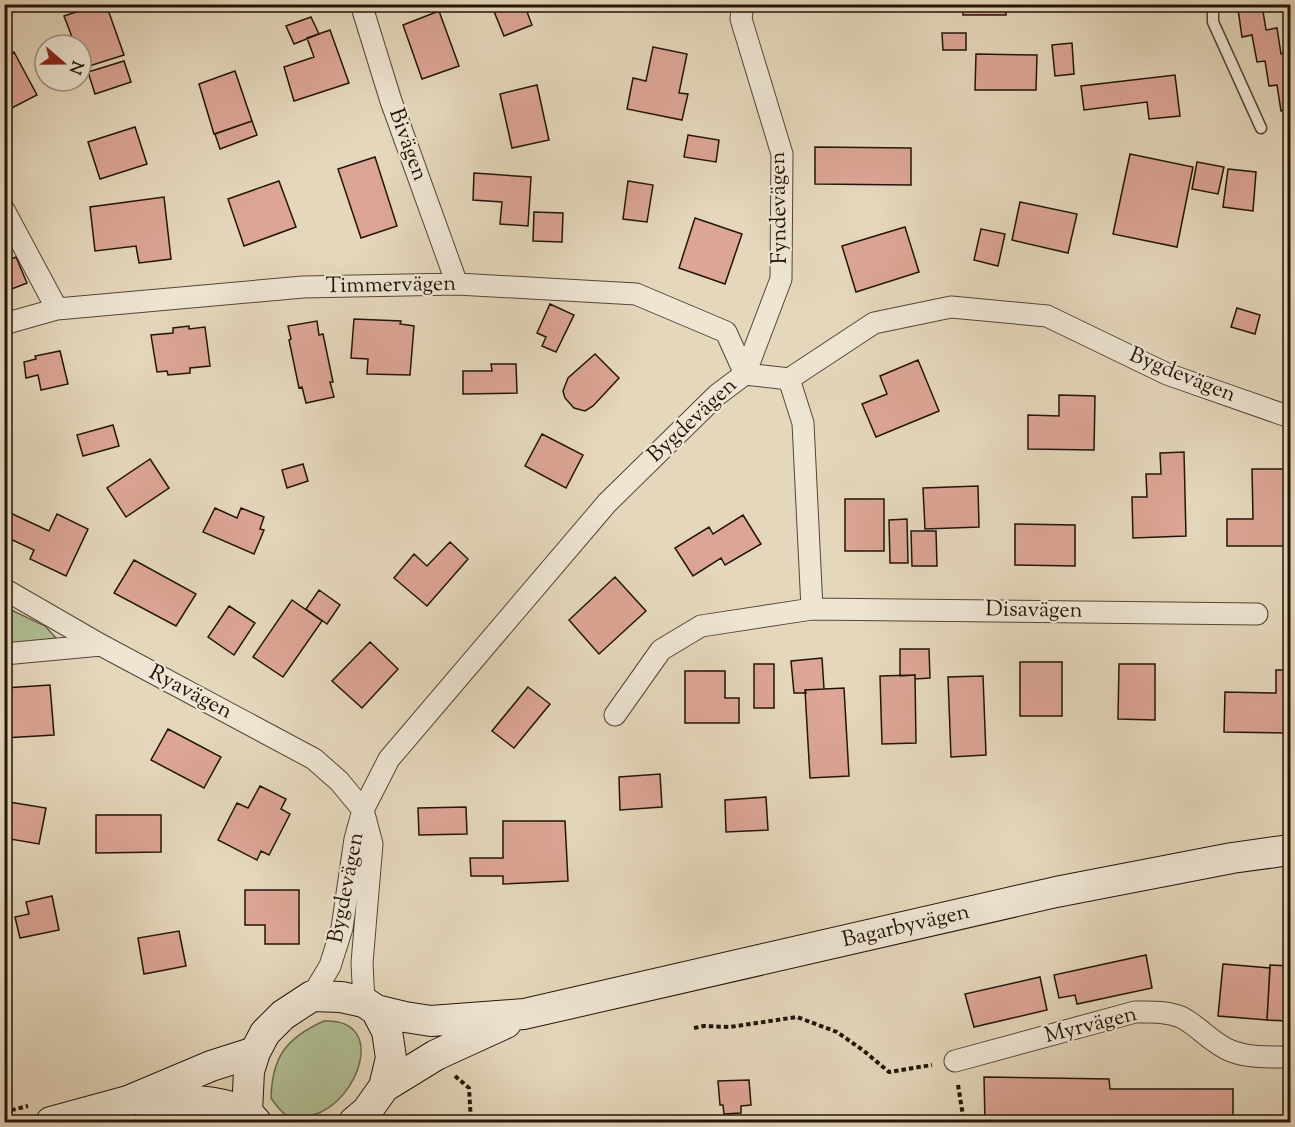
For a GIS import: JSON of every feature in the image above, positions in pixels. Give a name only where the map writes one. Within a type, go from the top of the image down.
[{"type":"street","name":"Bivägen","points":[[361,4],[391,101],[457,284]]},
{"type":"street","name":"Fyndevägen","points":[[743,4],[741,19],[782,154],[781,279],[745,374]]},
{"type":"street","points":[[4,210],[57,309]]},
{"type":"street","name":"Timmervägen","points":[[4,324],[57,309],[303,288],[457,284],[636,294],[726,332],[745,374]]},
{"type":"street","name":"Bygdevägen","points":[[312,996],[330,966],[342,928],[355,839],[363,810],[389,759],[607,503],[717,395],[745,374],[789,380],[874,323],[951,307],[1047,316],[1167,374],[1290,417]]},
{"type":"street","points":[[789,380],[803,423],[812,609]]},
{"type":"street","name":"Ryavägen","points":[[4,589],[101,645],[314,759],[339,781],[363,810]]},
{"type":"street","name":"Disavägen","points":[[615,715],[662,650],[701,626],[812,609],[1257,614]]},
{"type":"street","points":[[4,654],[101,645]]},
{"type":"street","name":"Bygdevägen","points":[[363,810],[372,844],[362,963],[370,1006]]},
{"type":"street","name":"Bagarbyvägen","points":[[312,996],[341,996],[405,1017],[431,1021],[524,1014],[1056,892],[1232,858],[1290,850]]},
{"type":"street","points":[[252,1117],[249,1071],[255,1052],[265,1033],[283,1015],[312,996]]},
{"type":"street","points":[[354,1122],[367,1111],[384,1087],[391,1058],[387,1031],[370,1006]]},
{"type":"street","name":"Myrvägen","points":[[955,1061],[1135,1012],[1162,1012],[1180,1017],[1195,1026],[1211,1041],[1232,1052],[1261,1057],[1290,1057]]},
{"type":"street","name":"Bagarbyvägen","points":[[384,1087],[436,1055],[524,1014]]},
{"type":"street","points":[[51,1122],[129,1101],[211,1066],[255,1052]]},
{"type":"street","points":[[129,1101],[203,1100],[226,1104],[252,1117]]},
{"type":"lane","points":[[1213,4],[1213,22],[1261,128]]},
{"type":"path","points":[[694,1028],[730,1027],[797,1017],[837,1032],[889,1072],[955,1061],[964,1122]]},
{"type":"path","points":[[448,1071],[469,1088],[471,1122]]},
{"type":"green space","points":[[5,607],[45,626],[56,638],[5,646]]},
{"type":"green space","points":[[324,1021],[344,1024],[356,1033],[361,1046],[360,1062],[354,1079],[329,1107],[306,1117],[289,1117],[271,1098],[274,1071],[278,1060],[284,1050],[300,1034]]},
{"type":"building","points":[[106,4],[124,55],[93,65],[93,33],[70,33],[64,16]]},
{"type":"building","points":[[491,4],[524,4],[532,25],[504,36]]},
{"type":"building","points":[[963,4],[1006,4],[1006,15],[963,15]]},
{"type":"building","points":[[1101,4],[1166,4],[1166,7],[1101,8]]},
{"type":"building","points":[[1262,5],[1266,30],[1277,28],[1281,54],[1289,53],[1290,110],[1281,111],[1277,85],[1269,86],[1265,61],[1257,62],[1252,35],[1242,37],[1238,9]]},
{"type":"building","points":[[439,11],[459,66],[422,79],[403,25]]},
{"type":"building","points":[[311,17],[319,34],[294,44],[286,26]]},
{"type":"building","points":[[330,30],[349,83],[294,101],[284,67],[314,57],[307,38]]},
{"type":"building","points":[[942,33],[966,33],[966,50],[943,50]]},
{"type":"building","points":[[1072,43],[1074,74],[1055,76],[1052,45]]},
{"type":"building","points":[[653,47],[687,54],[679,93],[688,94],[682,120],[627,109],[633,78],[646,81]]},
{"type":"building","points":[[14,52],[33,88],[33,93],[37,95],[4,112],[4,57]]},
{"type":"building","points":[[976,54],[1037,55],[1036,90],[975,90]]},
{"type":"building","points":[[124,61],[131,82],[95,94],[93,70]]},
{"type":"building","points":[[235,71],[252,121],[214,134],[199,84]]},
{"type":"building","points":[[1175,75],[1180,116],[1149,119],[1147,102],[1084,110],[1081,86]]},
{"type":"building","points":[[537,85],[549,140],[512,148],[500,94]]},
{"type":"building","points":[[252,121],[257,135],[220,149],[215,134]]},
{"type":"building","points":[[135,127],[147,164],[100,179],[88,142]]},
{"type":"building","points":[[688,135],[719,140],[716,162],[684,157]]},
{"type":"building","points":[[815,147],[911,148],[911,185],[815,184]]},
{"type":"building","points":[[1130,154],[1193,167],[1177,247],[1113,234]]},
{"type":"building","points":[[375,157],[397,226],[361,238],[338,169]]},
{"type":"building","points":[[1197,162],[1224,167],[1218,194],[1192,189]]},
{"type":"building","points":[[1228,169],[1256,172],[1253,211],[1223,207]]},
{"type":"building","points":[[474,173],[531,177],[528,226],[500,224],[502,202],[473,200]]},
{"type":"building","points":[[279,181],[296,227],[244,246],[228,199]]},
{"type":"building","points":[[628,181],[653,185],[647,222],[623,219]]},
{"type":"building","points":[[164,197],[171,259],[139,263],[136,246],[95,251],[90,207]]},
{"type":"building","points":[[1020,202],[1077,214],[1068,253],[1012,240]]},
{"type":"building","points":[[534,212],[563,213],[562,242],[533,241]]},
{"type":"building","points":[[695,218],[742,234],[725,284],[679,268]]},
{"type":"building","points":[[905,227],[919,272],[856,292],[842,246]]},
{"type":"building","points":[[981,229],[1005,234],[998,266],[974,260]]},
{"type":"building","points":[[16,257],[27,283],[4,292],[4,262]]},
{"type":"building","points":[[550,304],[574,315],[556,352],[542,346],[546,337],[537,333]]},
{"type":"building","points":[[1237,308],[1260,315],[1255,334],[1231,327]]},
{"type":"building","points":[[354,319],[401,321],[400,324],[414,326],[410,375],[367,374],[368,359],[351,358]]},
{"type":"building","points":[[317,321],[319,335],[323,334],[334,397],[306,403],[302,387],[299,388],[288,326]]},
{"type":"building","points":[[189,326],[189,329],[205,327],[210,366],[190,368],[190,373],[168,375],[167,371],[157,372],[151,335],[173,333],[173,328]]},
{"type":"building","points":[[60,351],[68,384],[41,390],[38,375],[26,378],[24,362],[36,359],[35,356]]},
{"type":"building","points":[[595,354],[619,378],[593,406],[585,411],[574,408],[565,398],[563,391],[568,378]]},
{"type":"building","points":[[918,360],[939,411],[876,437],[862,404],[887,394],[880,376]]},
{"type":"building","points":[[491,364],[516,364],[517,393],[463,394],[463,371],[492,371]]},
{"type":"building","points":[[1059,395],[1095,396],[1094,450],[1028,449],[1028,415],[1059,416]]},
{"type":"building","points":[[113,425],[119,446],[83,456],[77,435]]},
{"type":"building","points":[[542,434],[583,455],[566,488],[525,466]]},
{"type":"building","points":[[1184,452],[1186,536],[1133,538],[1132,497],[1147,497],[1146,474],[1161,474],[1160,453]]},
{"type":"building","points":[[150,459],[169,488],[126,517],[107,488]]},
{"type":"building","points":[[303,464],[308,481],[287,488],[282,470]]},
{"type":"building","points":[[1252,469],[1288,469],[1287,546],[1227,546],[1227,519],[1253,519]]},
{"type":"building","points":[[978,486],[979,527],[925,529],[923,488]]},
{"type":"building","points":[[845,499],[884,499],[884,551],[845,551]]},
{"type":"building","points":[[215,508],[237,518],[241,508],[264,517],[260,529],[264,530],[254,554],[203,532]]},
{"type":"building","points":[[6,511],[49,531],[57,514],[88,529],[66,576],[30,559],[34,550],[4,536]]},
{"type":"building","points":[[743,515],[761,544],[725,565],[721,558],[693,576],[675,548],[709,527],[713,534]]},
{"type":"building","points":[[907,519],[908,563],[890,563],[889,520]]},
{"type":"building","points":[[1015,524],[1075,525],[1075,566],[1015,565]]},
{"type":"building","points":[[911,531],[936,531],[937,566],[912,566]]},
{"type":"building","points":[[450,542],[468,559],[427,606],[394,578],[414,554],[427,566]]},
{"type":"building","points":[[134,560],[196,594],[176,626],[114,593]]},
{"type":"building","points":[[615,577],[646,611],[599,654],[569,620]]},
{"type":"building","points":[[319,590],[340,605],[327,624],[306,609]]},
{"type":"building","points":[[292,600],[322,621],[283,677],[253,657]]},
{"type":"building","points":[[229,606],[255,623],[234,655],[208,637]]},
{"type":"building","points":[[370,642],[398,669],[362,708],[332,681]]},
{"type":"building","points":[[900,649],[929,649],[930,678],[915,679],[915,675],[900,676]]},
{"type":"building","points":[[822,658],[824,689],[794,693],[791,661]]},
{"type":"building","points":[[1020,662],[1062,662],[1062,716],[1020,716]]},
{"type":"building","points":[[754,664],[774,664],[774,708],[754,708]]},
{"type":"building","points":[[1119,664],[1155,664],[1155,720],[1118,719]]},
{"type":"building","points":[[1276,670],[1290,670],[1288,733],[1224,732],[1225,692],[1276,693]]},
{"type":"building","points":[[685,671],[725,671],[725,698],[739,698],[739,723],[685,723]]},
{"type":"building","points":[[915,675],[916,743],[882,744],[880,676]]},
{"type":"building","points":[[983,676],[986,755],[951,757],[948,677]]},
{"type":"building","points":[[50,685],[54,735],[4,738],[4,688]]},
{"type":"building","points":[[528,687],[550,704],[514,748],[492,731]]},
{"type":"building","points":[[844,688],[849,776],[810,778],[805,690]]},
{"type":"building","points":[[168,729],[221,757],[204,788],[151,760]]},
{"type":"building","points":[[660,774],[662,807],[620,810],[619,777]]},
{"type":"building","points":[[260,786],[286,799],[281,809],[290,814],[269,855],[261,851],[257,860],[218,840],[237,803],[248,808]]},
{"type":"building","points":[[766,797],[768,830],[726,832],[725,800]]},
{"type":"building","points":[[9,802],[46,808],[39,844],[4,838]]},
{"type":"building","points":[[466,807],[467,834],[419,835],[418,808]]},
{"type":"building","points":[[96,815],[161,815],[161,852],[96,853]]},
{"type":"building","points":[[503,821],[565,821],[568,881],[503,884],[503,876],[471,876],[470,858],[503,858]]},
{"type":"building","points":[[245,890],[299,890],[299,944],[265,944],[265,925],[245,925]]},
{"type":"building","points":[[52,896],[59,930],[20,938],[15,917],[29,914],[26,902]]},
{"type":"building","points":[[179,931],[186,966],[144,974],[138,938]]},
{"type":"building","points":[[1146,955],[1152,988],[1077,1004],[1075,995],[1059,998],[1054,975]]},
{"type":"building","points":[[1223,964],[1270,968],[1267,1020],[1218,1016]]},
{"type":"building","points":[[1270,965],[1290,966],[1290,1021],[1267,1020]]},
{"type":"building","points":[[1040,977],[1047,1010],[974,1027],[965,994]]},
{"type":"building","points":[[984,1077],[1109,1079],[1110,1089],[1233,1089],[1233,1122],[985,1122]]},
{"type":"building","points":[[749,1080],[751,1105],[741,1106],[741,1113],[724,1114],[723,1105],[720,1105],[718,1081]]}]
